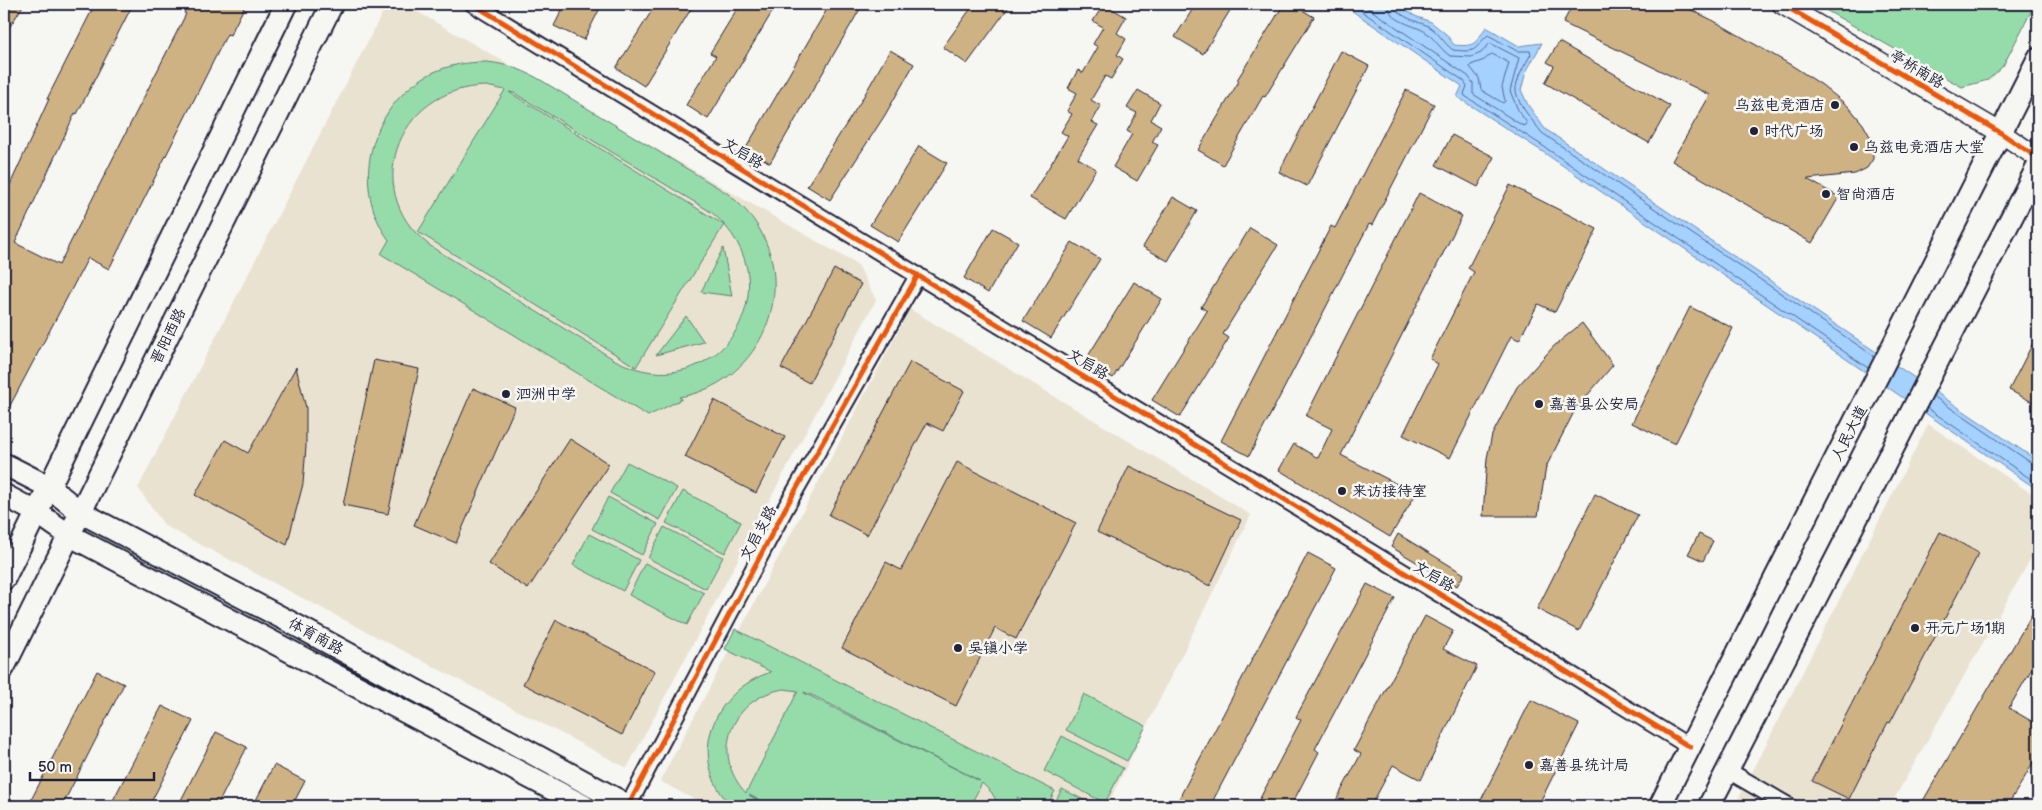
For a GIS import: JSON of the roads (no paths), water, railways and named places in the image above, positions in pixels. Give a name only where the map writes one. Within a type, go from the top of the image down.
[{"type":"main road","points":[[4,579],[286,4]]},
{"type":"main road","name":"晋阳西路","points":[[4,667],[332,4]]},
{"type":"main road","name":"人民大道","points":[[1660,806],[2038,59]]},
{"type":"main road","points":[[1709,806],[2038,166]]},
{"type":"main road","name":"体育南路","points":[[4,464],[49,487],[80,512],[290,622],[628,806]]},
{"type":"main road","name":"体育南路","points":[[4,495],[36,512],[69,535],[584,806]]},
{"type":"street","name":"文启路","points":[[473,4],[1690,747]]},
{"type":"street","name":"亭桥南路","points":[[1782,4],[2001,133],[2038,158]]},
{"type":"street","name":"文启支路","points":[[628,806],[786,507],[918,275]]},
{"type":"street","points":[[1727,770],[1789,806]]},
{"type":"water","points":[[1342,4],[1396,4],[1415,16],[1431,22],[1446,34],[1454,45],[1470,45],[1474,43],[1486,27],[1519,46],[1542,43],[1526,72],[1521,90],[1528,105],[1545,129],[2038,461],[2038,490],[1540,150],[1457,97],[1462,86]]},
{"type":"place","name":"乌兹电竞酒店","points":[[1835,105]]},
{"type":"place","name":"时代广场","points":[[1754,131]]},
{"type":"place","name":"乌兹电竞酒店大堂","points":[[1854,147]]},
{"type":"place","name":"智尚酒店","points":[[1826,194]]},
{"type":"place","name":"泗洲中学","points":[[506,394]]},
{"type":"place","name":"嘉善县公安局","points":[[1539,404]]},
{"type":"place","name":"来访接待室","points":[[1342,491]]},
{"type":"place","name":"开元广场1期","points":[[1915,628]]},
{"type":"place","name":"吴镇小学","points":[[958,648]]},
{"type":"place","name":"嘉善县统计局","points":[[1529,765]]}]
